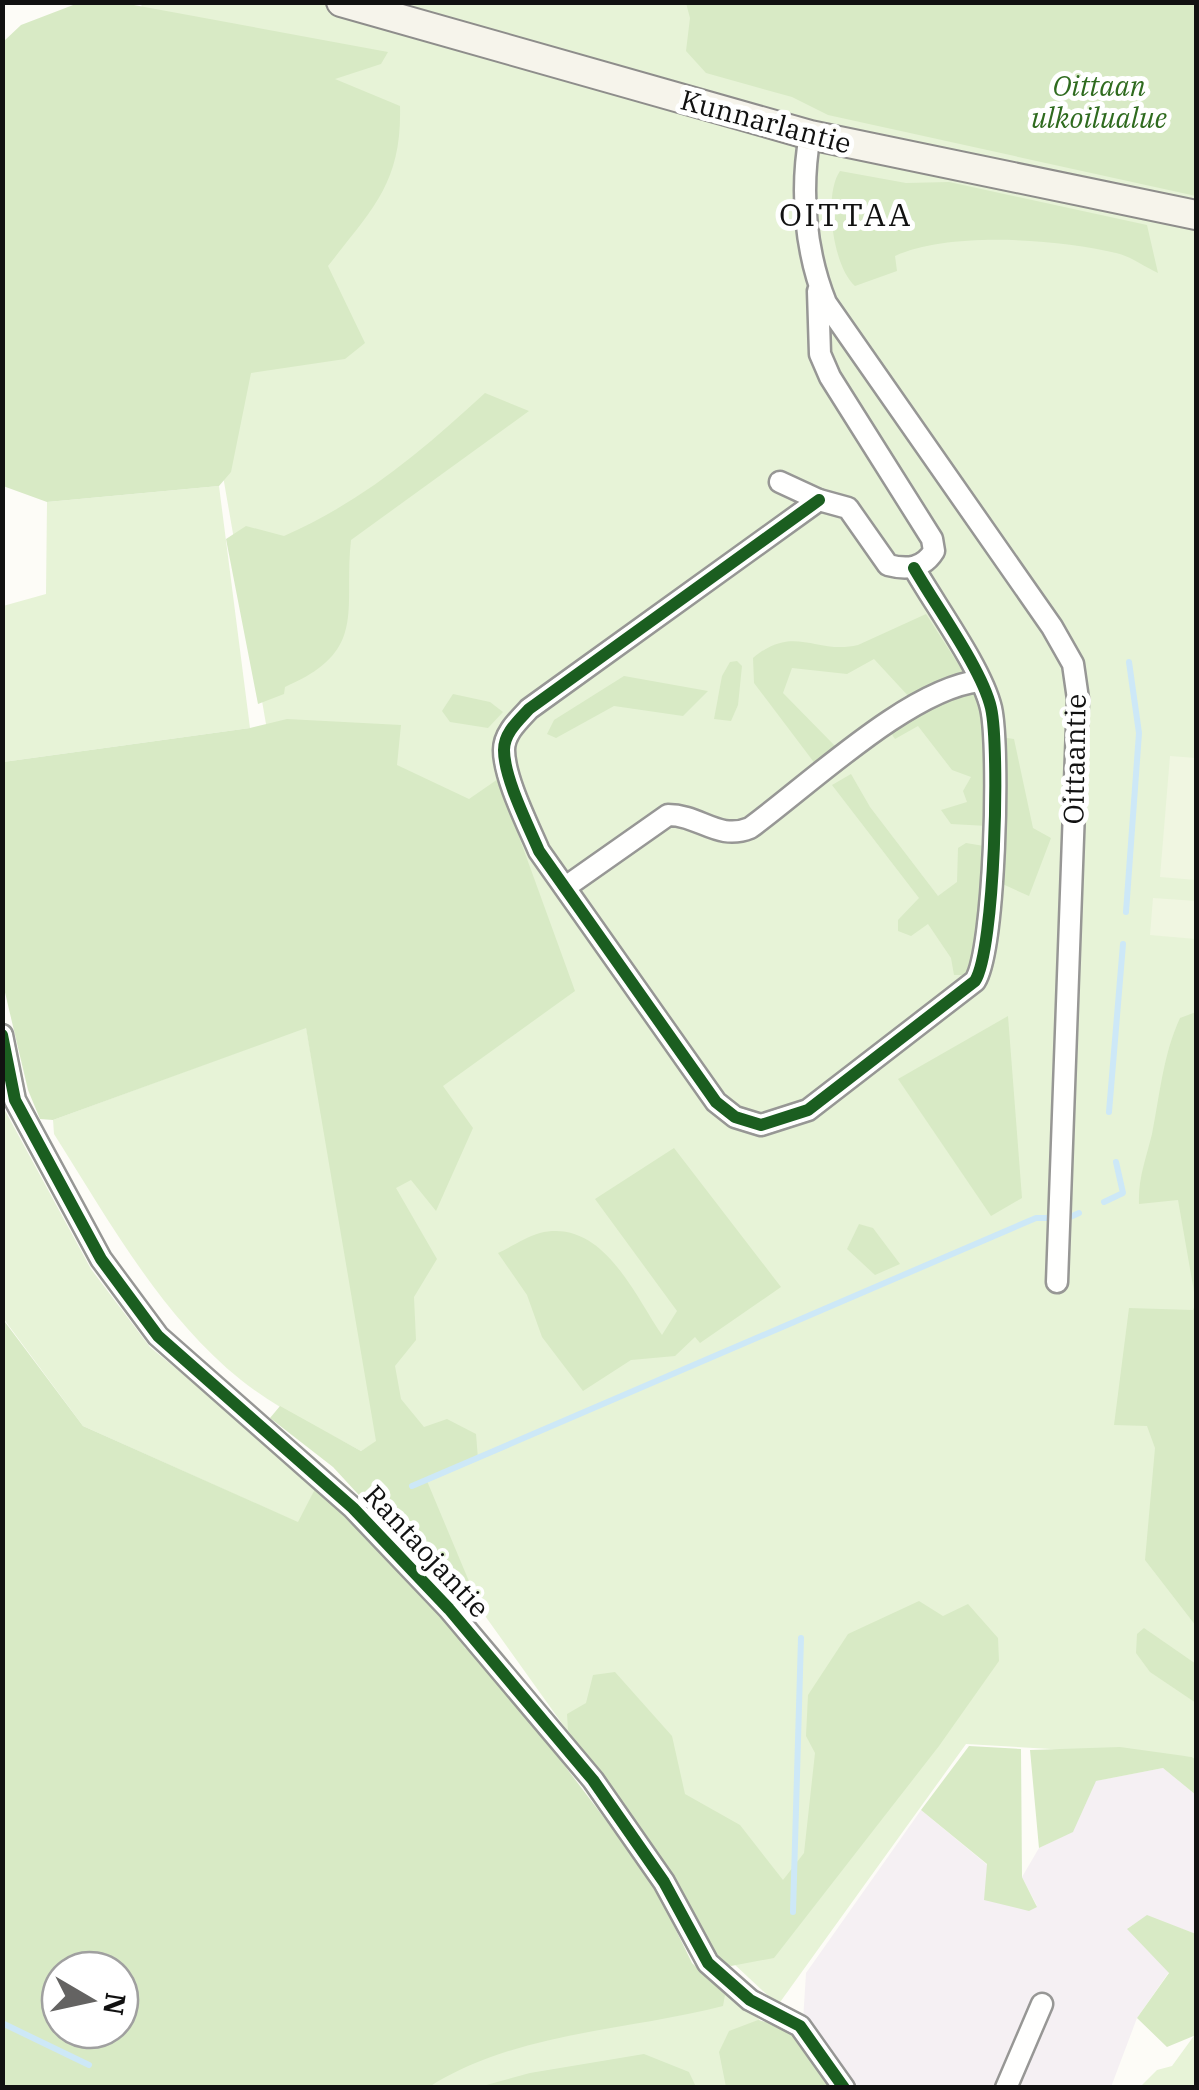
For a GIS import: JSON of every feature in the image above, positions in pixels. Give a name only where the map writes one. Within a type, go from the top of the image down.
[{"type":"main road","name":"Kunnarlantie","points":[[340,2],[810,136],[1196,215]]},
{"type":"street","name":"Oittaantie","points":[[810,136],[805,207],[818,284],[826,303],[1052,626],[1074,664],[1078,700],[1058,1282]]},
{"type":"street","points":[[780,482],[848,508],[888,565],[914,568],[929,560],[934,551],[932,539],[820,354],[818,284]]},
{"type":"street","points":[[819,500],[529,709],[510,730],[504,750],[521,810],[539,851],[568,886],[716,1102],[735,1117],[761,1125],[808,1110],[975,981],[984,968],[990,923],[994,731],[991,708],[914,568]]},
{"type":"street","points":[[568,886],[668,815],[679,815],[722,834],[750,828],[904,711],[957,684],[979,681]]},
{"type":"street","name":"Rantaojantie","points":[[2,1034],[14,1100],[101,1259],[158,1336],[354,1508],[449,1609],[593,1780],[664,1882],[708,1963],[750,2000],[800,2026],[844,2088]]},
{"type":"street","points":[[1006,2088],[1042,2004]]},
{"type":"shaded area","points":[[1163,1768],[1196,1795],[1196,1934],[1147,1916],[1128,1928],[1169,1972],[1137,2018],[1111,2087],[840,2087],[802,2037],[806,1973],[921,1810],[1037,1906],[1022,1877],[1039,1848],[1073,1831],[1095,1781]]},
{"type":"green space","points":[[81,2],[123,3],[388,52],[381,64],[335,79],[400,106],[396,155],[382,193],[328,266],[365,343],[345,359],[251,373],[231,472],[219,486],[47,502],[3,486],[3,42],[21,25]]},
{"type":"green space","name":"Oittaan ulkoilualue","points":[[141,3],[1196,3],[1196,1762],[1192,1757],[966,1744],[778,2005],[734,1964],[400,1497]]},
{"type":"green space","name":"Oittaan ulkoilualue","points":[[686,3],[1196,3],[1196,196],[828,115],[792,97],[706,73],[686,51],[690,18]]},
{"type":"green space","points":[[840,171],[906,183],[949,182],[1147,225],[1158,273],[1121,254],[1092,248],[1035,241],[974,240],[918,248],[895,256],[897,271],[855,286],[841,263],[833,230],[832,196]]},
{"type":"green space","points":[[485,393],[529,411],[351,540],[349,608],[341,643],[330,659],[285,687],[284,694],[258,704],[226,539],[246,526],[284,536],[340,507],[415,454]]},
{"type":"green space","points":[[219,486],[250,728],[3,762],[3,606],[46,594],[47,502]]},
{"type":"green space","points":[[926,614],[964,673],[943,678],[911,699],[874,659],[847,674],[792,668],[783,693],[837,748],[816,765],[754,683],[753,658],[768,648],[793,641],[858,645]]},
{"type":"green space","points":[[737,661],[742,666],[738,705],[731,721],[714,719],[722,676],[730,662]]},
{"type":"green space","points":[[624,676],[708,691],[683,716],[614,706],[556,738],[547,734],[554,720]]},
{"type":"green space","points":[[957,691],[975,691],[981,707],[987,826],[951,824],[941,810],[967,802],[963,791],[971,777],[952,770],[918,726],[895,739],[889,730]]},
{"type":"green space","points":[[453,694],[490,702],[503,712],[488,728],[450,722],[442,711]]},
{"type":"green space","points":[[287,719],[401,725],[397,765],[469,799],[498,779],[575,991],[443,1086],[473,1128],[436,1211],[411,1180],[396,1188],[437,1259],[414,1297],[416,1340],[395,1366],[401,1399],[424,1427],[447,1419],[476,1434],[478,1459],[427,1481],[481,1610],[415,1556],[333,1467],[270,1418],[280,1406],[361,1451],[376,1441],[306,1028],[53,1120],[40,1119],[28,1090],[3,984],[3,762],[250,728]]},
{"type":"green space","points":[[1000,737],[1014,739],[1033,828],[1051,838],[1029,896],[998,882]]},
{"type":"green space","points":[[1170,756],[1196,758],[1196,880],[1160,877]]},
{"type":"green space","points":[[851,774],[870,807],[938,896],[957,882],[958,848],[966,843],[984,846],[983,915],[968,975],[954,975],[951,958],[928,924],[911,936],[898,931],[898,920],[919,898],[832,785]]},
{"type":"green space","points":[[1153,898],[1196,901],[1196,939],[1150,935]]},
{"type":"green space","points":[[1196,1012],[1196,1303],[1178,1200],[1139,1204],[1141,1177],[1170,1046],[1180,1018]]},
{"type":"green space","points":[[1008,1016],[1022,1198],[991,1216],[898,1079]]},
{"type":"green space","points":[[306,1027],[378,1433],[376,1442],[361,1451],[269,1400],[212,1355],[138,1265],[54,1134],[53,1120]]},
{"type":"green space","points":[[2,1105],[91,1269],[150,1347],[317,1485],[299,1523],[83,1426],[3,1318]]},
{"type":"green space","points":[[674,1148],[781,1287],[700,1343],[695,1337],[675,1356],[631,1360],[583,1391],[542,1337],[527,1295],[498,1253],[540,1233],[562,1231],[582,1237],[614,1264],[662,1335],[677,1311],[595,1199]]},
{"type":"green space","points":[[859,1224],[873,1228],[900,1264],[875,1275],[847,1249]]},
{"type":"green space","points":[[1196,1303],[1196,1626],[1145,1560],[1155,1448],[1147,1426],[1114,1425],[1129,1308],[1193,1310]]},
{"type":"green space","points":[[2,1318],[83,1426],[298,1522],[317,1485],[450,1618],[465,1648],[483,1658],[652,1881],[692,1963],[725,1995],[723,2006],[572,2035],[497,2055],[429,2087],[3,2087]]},
{"type":"green space","points":[[919,1601],[943,1616],[968,1604],[998,1638],[999,1661],[939,1746],[774,1958],[731,1966],[716,1958],[668,1874],[568,1730],[567,1714],[586,1703],[593,1675],[615,1672],[672,1736],[685,1794],[740,1825],[783,1880],[804,1853],[815,1753],[806,1736],[808,1695],[848,1634]]},
{"type":"green space","points":[[1144,1628],[1196,1664],[1196,1703],[1150,1672],[1136,1653],[1137,1634]]},
{"type":"green space","points":[[969,1746],[1021,1749],[1022,1877],[1037,1907],[1029,1911],[984,1900],[987,1864],[921,1810]]},
{"type":"green space","points":[[1120,1747],[1192,1757],[1196,1760],[1196,1795],[1163,1768],[1096,1781],[1073,1832],[1039,1848],[1030,1750]]},
{"type":"green space","points":[[1147,1915],[1196,1934],[1196,2035],[1167,2047],[1137,2018],[1169,1973],[1127,1929]]},
{"type":"green space","points":[[720,1976],[820,2087],[290,2088]]},
{"type":"green space","points":[[758,2020],[794,2029],[833,2087],[726,2087],[719,2052],[729,2031]]},
{"type":"green space","points":[[1196,2033],[1196,2087],[1139,2088],[1157,2070],[1172,2066]]},
{"type":"green space","points":[[644,2054],[689,2072],[696,2087],[479,2087],[530,2073]]},
{"type":"waterway","points":[[1126,912],[1139,733],[1129,662]]},
{"type":"waterway","points":[[1109,1112],[1123,944]]},
{"type":"waterway","points":[[1104,1202],[1123,1193],[1116,1162]]},
{"type":"waterway","points":[[1068,1218],[1079,1213]]},
{"type":"waterway","points":[[412,1486],[1036,1218],[1049,1218]]},
{"type":"waterway","points":[[793,1912],[801,1638]]},
{"type":"waterway","points":[[2,2023],[89,2065]]},
{"type":"cycle path","points":[[819,500],[529,709],[509,732],[504,750],[512,787],[539,851],[716,1102],[735,1117],[761,1125],[808,1110],[975,981],[982,962],[994,848],[991,708],[968,656],[914,568]]},
{"type":"cycle path","points":[[2,1035],[15,1100],[101,1259],[158,1336],[353,1508],[449,1609],[593,1780],[664,1882],[708,1963],[750,2000],[800,2026],[844,2088]]},
{"type":"district","name":"OITTAA","points":[[846,214]]}]
